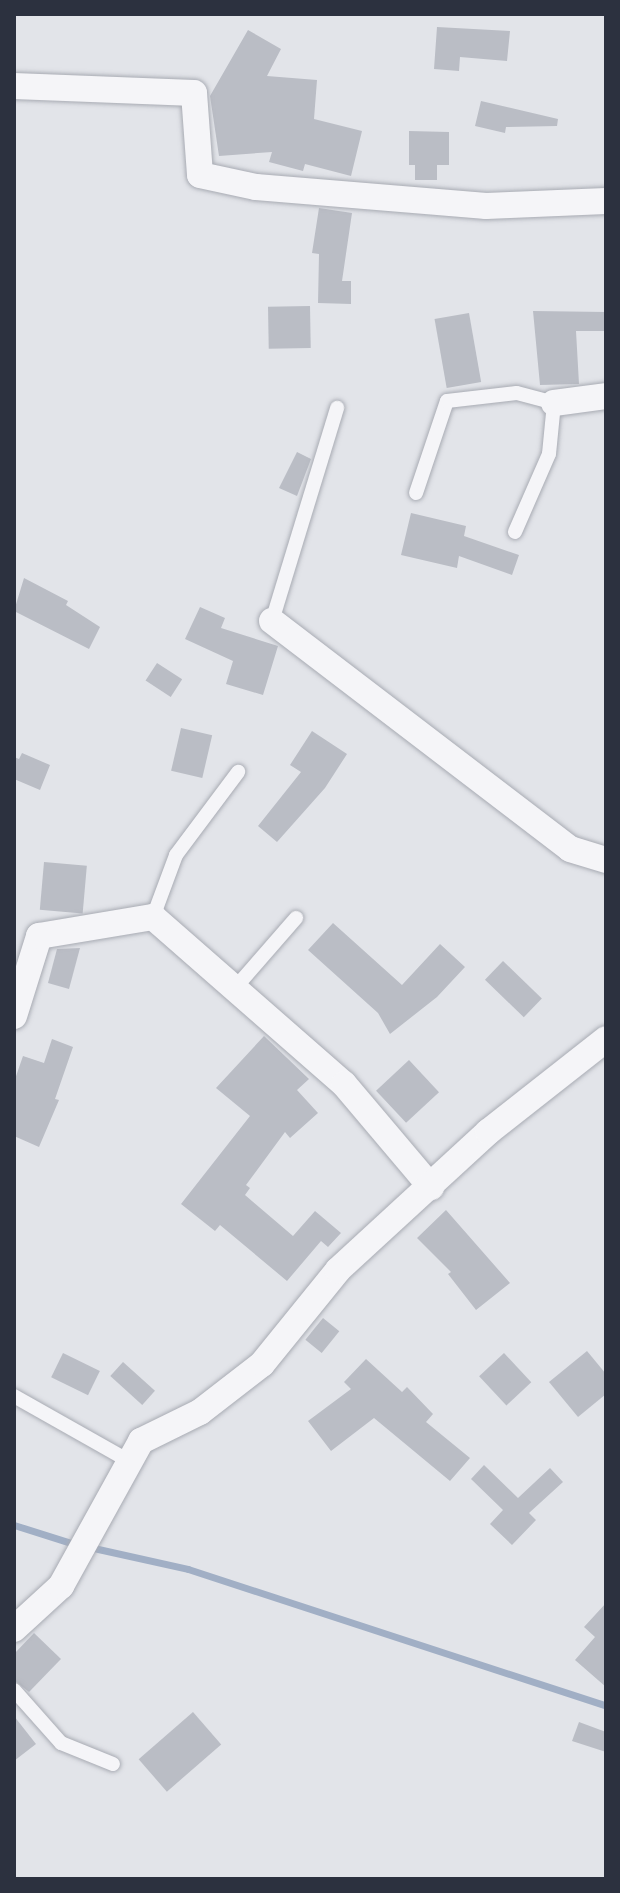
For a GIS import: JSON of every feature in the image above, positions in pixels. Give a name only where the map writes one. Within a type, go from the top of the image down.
[{"type":"street","points":[[14,86],[194,93],[200,175],[256,187],[486,206],[606,201]]},
{"type":"street","points":[[554,403],[606,396]]},
{"type":"street","points":[[272,621],[547,833],[570,849],[606,860]]},
{"type":"street","points":[[14,1016],[39,936],[153,917],[344,1084],[431,1187]]},
{"type":"street","points":[[14,1629],[61,1586],[141,1441],[200,1412],[262,1364],[338,1270],[488,1132],[606,1039]]},
{"type":"lane","points":[[416,493],[447,401],[517,393],[554,403],[549,454],[515,532]]},
{"type":"lane","points":[[272,621],[337,408]]},
{"type":"lane","points":[[153,917],[176,855],[238,772]]},
{"type":"lane","points":[[235,988],[296,918]]},
{"type":"lane","points":[[14,1396],[129,1461]]},
{"type":"lane","points":[[14,1690],[61,1743],[113,1764]]},
{"type":"building","points":[[437,27],[510,31],[507,61],[460,57],[459,71],[434,69]]},
{"type":"building","points":[[248,30],[281,49],[267,76],[317,80],[314,119],[362,131],[351,176],[305,164],[303,171],[269,162],[272,152],[219,156],[210,96]]},
{"type":"building","points":[[481,101],[558,119],[557,126],[506,127],[505,133],[475,126]]},
{"type":"building","points":[[409,131],[449,132],[449,165],[437,165],[437,180],[415,180],[415,165],[409,165]]},
{"type":"building","points":[[319,208],[352,213],[342,281],[351,281],[351,304],[318,303],[319,254],[312,253]]},
{"type":"building","points":[[310,306],[311,348],[269,349],[268,307]]},
{"type":"building","points":[[533,311],[606,312],[606,331],[576,331],[579,384],[540,385]]},
{"type":"building","points":[[469,313],[481,382],[447,388],[435,319]]},
{"type":"building","points":[[297,452],[311,459],[297,496],[279,488]]},
{"type":"building","points":[[411,513],[466,526],[464,536],[519,555],[512,575],[459,556],[457,568],[401,555]]},
{"type":"building","points":[[24,578],[68,601],[66,605],[100,627],[89,649],[14,611]]},
{"type":"building","points":[[200,607],[225,618],[221,628],[278,646],[263,695],[226,684],[233,661],[185,639]]},
{"type":"building","points":[[157,663],[182,679],[171,697],[146,681]]},
{"type":"building","points":[[181,728],[212,735],[202,778],[171,771]]},
{"type":"building","points":[[312,731],[347,754],[325,788],[277,842],[258,826],[301,772],[290,765]]},
{"type":"building","points":[[22,753],[50,765],[40,790],[14,779],[14,757],[19,759]]},
{"type":"building","points":[[44,862],[87,866],[83,914],[40,910]]},
{"type":"building","points":[[333,923],[402,985],[440,944],[465,967],[437,997],[390,1034],[378,1013],[308,950]]},
{"type":"building","points":[[80,948],[69,989],[48,983],[57,949]]},
{"type":"building","points":[[503,961],[542,999],[524,1017],[485,980]]},
{"type":"building","points":[[264,1036],[309,1079],[297,1090],[318,1113],[290,1138],[285,1132],[246,1185],[250,1188],[245,1195],[293,1236],[315,1211],[341,1233],[328,1247],[321,1241],[287,1281],[220,1225],[215,1231],[181,1204],[250,1116],[216,1088]]},
{"type":"building","points":[[52,1039],[73,1047],[55,1099],[59,1100],[39,1147],[14,1136],[14,1082],[23,1056],[44,1063]]},
{"type":"building","points":[[409,1060],[439,1092],[406,1123],[376,1091]]},
{"type":"building","points":[[446,1210],[510,1283],[476,1310],[448,1274],[451,1272],[417,1238]]},
{"type":"building","points":[[323,1318],[339,1331],[322,1353],[305,1340]]},
{"type":"building","points":[[587,1351],[606,1374],[606,1394],[578,1417],[549,1382]]},
{"type":"building","points":[[63,1353],[100,1371],[88,1395],[51,1377]]},
{"type":"building","points":[[504,1353],[531,1382],[506,1405],[479,1376]]},
{"type":"building","points":[[366,1359],[402,1392],[407,1387],[433,1414],[426,1422],[470,1458],[450,1481],[374,1418],[331,1451],[308,1421],[351,1389],[344,1382]]},
{"type":"building","points":[[123,1362],[155,1391],[142,1405],[110,1376]]},
{"type":"building","points":[[484,1465],[518,1498],[550,1468],[563,1482],[529,1513],[536,1520],[512,1545],[490,1524],[503,1510],[471,1479]]},
{"type":"building","points":[[606,1603],[606,1687],[575,1660],[595,1637],[584,1627]]},
{"type":"building","points":[[34,1633],[61,1659],[29,1692],[14,1680],[14,1654]]},
{"type":"building","points":[[193,1712],[221,1744],[167,1792],[139,1759]]},
{"type":"building","points":[[14,1716],[36,1744],[14,1761]]},
{"type":"building","points":[[579,1722],[606,1732],[606,1752],[572,1741]]},
{"type":"waterway","points":[[14,1525],[77,1545]]},
{"type":"waterway","points":[[89,1547],[188,1569],[606,1706]]}]
